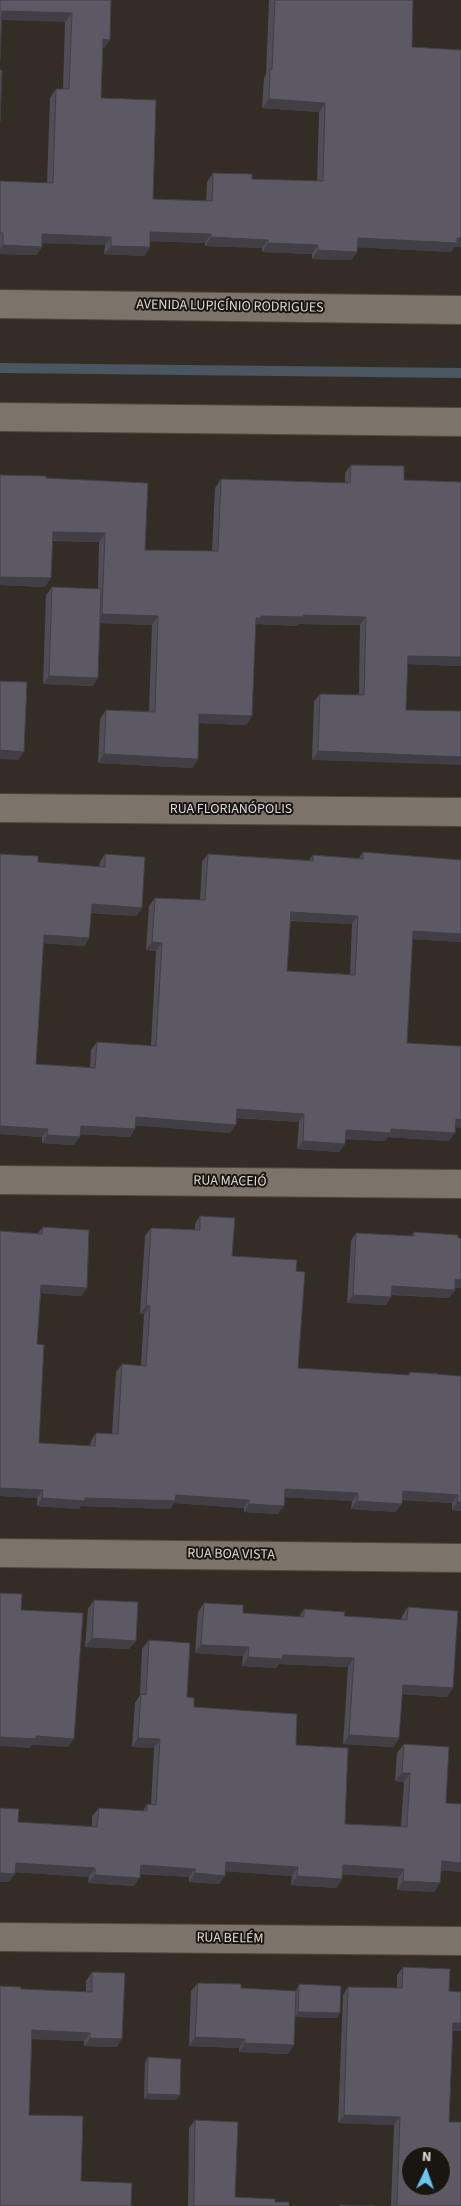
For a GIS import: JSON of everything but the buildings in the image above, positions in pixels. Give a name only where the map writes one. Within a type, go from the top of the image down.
[{"type":"street","name":"AVENIDA LUPICÍNIO RODRIGUES","points":[[0,304],[461,310]]},
{"type":"street","points":[[0,417],[461,422]]},
{"type":"street","name":"RUA FLORIANÓPOLIS","points":[[0,808],[461,812]]},
{"type":"street","name":"RUA MACEIÓ","points":[[0,1180],[461,1184]]},
{"type":"street","name":"RUA BOA VISTA","points":[[0,1553],[461,1558]]},
{"type":"street","name":"RUA BELÉM","points":[[0,1937],[461,1941]]},
{"type":"waterway","points":[[0,368],[461,373]]}]
